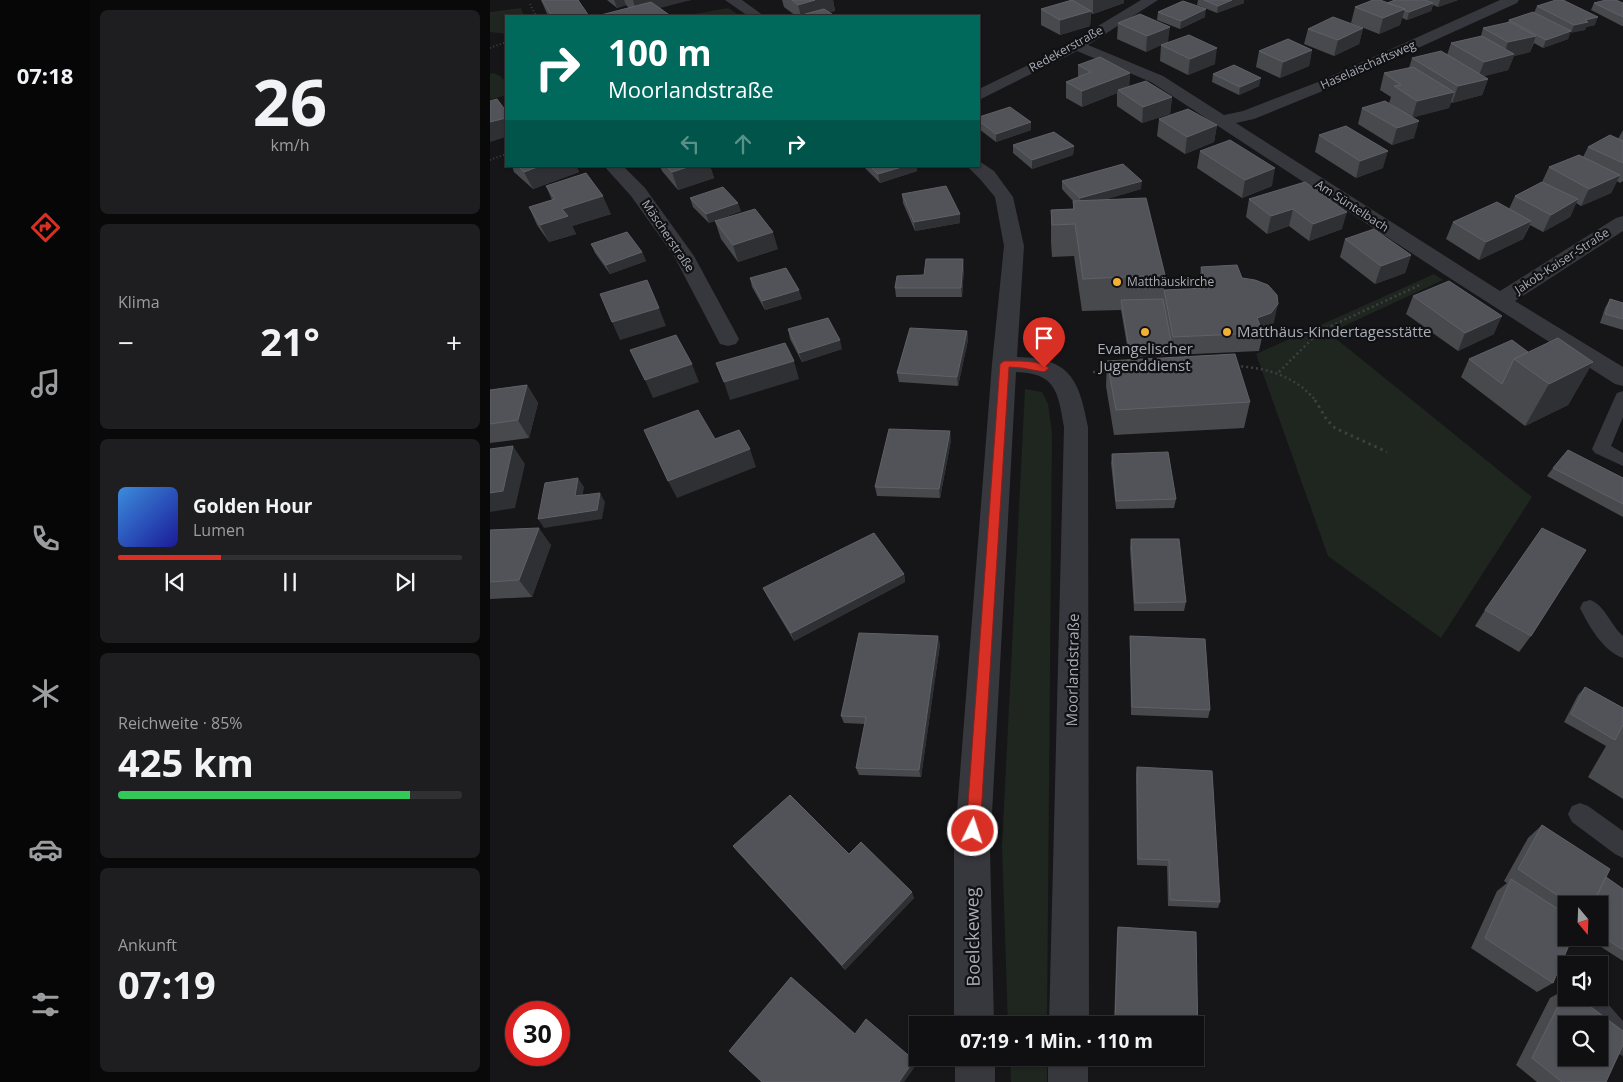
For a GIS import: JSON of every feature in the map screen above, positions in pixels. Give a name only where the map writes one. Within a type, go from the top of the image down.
[{"type":"street","name":"Redekerstraße","points":[[980,94],[1060,54],[1151,0]]},
{"type":"street","name":"Haselaischaftsweg","points":[[1220,121],[1248,115],[1324,85],[1512,0]]},
{"type":"street","points":[[737,1],[756,15]]},
{"type":"street","name":"Am Süntelbach","points":[[1075,44],[1156,79],[1623,378]]},
{"type":"street","name":"Mäscherstraße","points":[[614,167],[638,192],[684,256],[728,338]]},
{"type":"street","points":[[977,167],[987,175],[1004,196],[1014,246],[1004,364],[1044,368],[1056,374]]},
{"type":"street","name":"Jakob-Kaiser-Straße","points":[[1501,300],[1623,222]]},
{"type":"street","name":"Boelckeweg","points":[[974,1016],[972,850],[1004,364]]},
{"type":"street","name":"Moorlandstraße","points":[[1056,374],[1064,381],[1071,396],[1076,427],[1069,1016]]},
{"type":"street","points":[[975,1066],[975,1082]]},
{"type":"street","points":[[1068,1066],[1068,1082]]},
{"type":"lane","points":[[1623,397],[1601,449],[1623,460]]},
{"type":"lane","points":[[1590,608],[1608,636],[1623,649]]},
{"type":"lane","points":[[1580,814],[1623,846]]},
{"type":"lane","points":[[1592,1006],[1623,1042]]},
{"type":"path","points":[[530,4],[536,15]]},
{"type":"path","points":[[490,48],[505,42]]},
{"type":"path","points":[[490,160],[505,154]]},
{"type":"path","points":[[1278,372],[1320,331],[1452,270]]},
{"type":"path","points":[[1234,366],[1257,366],[1278,372],[1300,384],[1316,401],[1332,426],[1387,452]]},
{"type":"path","points":[[1056,374],[1116,371]]},
{"type":"shaded area","points":[[521,8],[524,15],[505,15],[505,34],[490,32],[490,12]]},
{"type":"shaded area","points":[[728,8],[738,15],[689,15]]},
{"type":"shaded area","points":[[493,73],[500,76],[505,81],[505,95],[490,100],[490,74]]},
{"type":"shaded area","points":[[1434,274],[1443,280],[1329,333],[1532,497],[1441,638],[1328,556],[1256,354]]},
{"type":"shaded area","points":[[1025,389],[1042,392],[1048,404],[1052,433],[1047,1016],[1008,1016],[1002,846]]},
{"type":"shaded area","points":[[1010,1066],[1047,1066],[1047,1082],[1011,1082]]},
{"type":"building","points":[[542,0],[578,0],[588,15],[551,15]]},
{"type":"building","points":[[792,0],[815,0],[798,5]]},
{"type":"building","points":[[1072,0],[1091,11],[1060,20],[1041,9]]},
{"type":"building","points":[[1204,0],[1232,0],[1218,6]]},
{"type":"building","points":[[1373,0],[1380,0],[1405,9],[1383,18],[1355,7]]},
{"type":"building","points":[[1395,0],[1425,0],[1433,3],[1409,12],[1387,3]]},
{"type":"building","points":[[1556,0],[1563,0],[1598,17],[1585,20],[1588,22],[1574,25],[1537,6]]},
{"type":"building","points":[[1616,0],[1623,3],[1623,17],[1594,3]]},
{"type":"building","points":[[1183,1],[1206,9],[1181,21],[1158,12]]},
{"type":"building","points":[[651,2],[670,15],[601,15]]},
{"type":"building","points":[[824,9],[833,15],[806,15],[805,14]]},
{"type":"building","points":[[1533,12],[1571,31],[1546,40],[1509,20]]},
{"type":"building","points":[[1140,14],[1170,27],[1147,36],[1118,23]]},
{"type":"building","points":[[1333,17],[1363,28],[1338,40],[1308,29]]},
{"type":"building","points":[[1510,22],[1536,36],[1508,42],[1483,28]]},
{"type":"building","points":[[1189,35],[1217,48],[1190,59],[1161,45]]},
{"type":"building","points":[[1482,36],[1514,54],[1484,62],[1451,43]]},
{"type":"building","points":[[1288,39],[1312,50],[1283,62],[1259,51]]},
{"type":"building","points":[[1441,51],[1488,79],[1458,86],[1412,58]]},
{"type":"building","points":[[1100,57],[1130,73],[1082,91],[1066,82],[1091,72],[1078,65]]},
{"type":"building","points":[[1234,65],[1261,78],[1240,87],[1213,74]]},
{"type":"building","points":[[1413,67],[1454,92],[1417,101],[1394,86],[1401,85],[1384,73]]},
{"type":"building","points":[[1146,81],[1172,97],[1143,107],[1118,90]]},
{"type":"building","points":[[497,99],[505,110],[505,118],[490,122],[490,101]]},
{"type":"building","points":[[1385,101],[1419,121],[1397,128],[1362,108]]},
{"type":"building","points":[[1010,107],[1031,122],[996,134],[980,122],[980,117]]},
{"type":"building","points":[[1188,109],[1217,125],[1187,137],[1159,119]]},
{"type":"building","points":[[1346,126],[1388,151],[1360,161],[1319,135]]},
{"type":"building","points":[[1054,132],[1074,146],[1032,160],[1013,145]]},
{"type":"building","points":[[1610,135],[1623,141],[1623,163],[1588,147]]},
{"type":"building","points":[[1230,140],[1275,168],[1245,180],[1200,151]]},
{"type":"building","points":[[1579,155],[1620,175],[1589,189],[1549,167]]},
{"type":"building","points":[[1123,164],[1142,181],[1080,198],[1062,181]]},
{"type":"building","points":[[519,167],[537,167],[524,172]]},
{"type":"building","points":[[667,167],[688,167],[672,172]]},
{"type":"building","points":[[871,167],[902,167],[878,174]]},
{"type":"building","points":[[586,173],[603,196],[562,209],[568,216],[540,225],[529,207],[555,199],[546,186]]},
{"type":"building","points":[[1305,182],[1347,212],[1313,224],[1293,209],[1271,216],[1249,199]]},
{"type":"building","points":[[1542,182],[1578,199],[1551,215],[1515,196]]},
{"type":"building","points":[[946,186],[960,214],[914,222],[902,194]]},
{"type":"building","points":[[723,187],[738,203],[706,214],[690,198]]},
{"type":"building","points":[[1146,198],[1165,275],[1083,279],[1075,224],[1052,225],[1051,210],[1074,209],[1073,201]]},
{"type":"building","points":[[1497,202],[1531,221],[1486,242],[1453,222]]},
{"type":"building","points":[[755,209],[773,232],[733,245],[715,221]]},
{"type":"building","points":[[1374,229],[1411,255],[1381,266],[1345,239]]},
{"type":"building","points":[[627,232],[642,252],[606,265],[591,244]]},
{"type":"building","points":[[926,259],[963,259],[961,288],[895,288],[897,276],[924,275]]},
{"type":"building","points":[[1237,265],[1242,278],[1268,285],[1277,295],[1278,304],[1271,313],[1257,318],[1263,333],[1173,337],[1164,290],[1206,288],[1201,267]]},
{"type":"building","points":[[786,268],[799,290],[762,301],[750,278]]},
{"type":"building","points":[[647,280],[659,308],[612,322],[600,294]]},
{"type":"building","points":[[1449,281],[1502,316],[1465,333],[1413,296]]},
{"type":"building","points":[[1163,299],[1172,346],[1129,348],[1121,300]]},
{"type":"building","points":[[1610,299],[1623,303],[1623,319],[1605,314]]},
{"type":"building","points":[[828,318],[840,340],[799,353],[788,329]]},
{"type":"building","points":[[910,328],[967,331],[957,377],[897,373]]},
{"type":"building","points":[[676,335],[692,364],[645,380],[630,350]]},
{"type":"building","points":[[1558,338],[1593,362],[1549,384],[1514,359]]},
{"type":"building","points":[[1512,340],[1528,352],[1514,359],[1502,384],[1469,359]]},
{"type":"building","points":[[785,343],[794,361],[724,382],[716,363]]},
{"type":"building","points":[[1235,354],[1250,402],[1116,410],[1107,361]]},
{"type":"building","points":[[527,385],[518,420],[490,424],[490,390]]},
{"type":"building","points":[[698,410],[715,439],[739,430],[750,449],[668,481],[644,430]]},
{"type":"building","points":[[889,429],[950,431],[939,489],[875,487]]},
{"type":"building","points":[[513,446],[503,491],[490,493],[490,449]]},
{"type":"building","points":[[1568,450],[1623,478],[1623,504],[1553,468]]},
{"type":"building","points":[[1168,452],[1176,499],[1116,501],[1112,454]]},
{"type":"building","points":[[578,478],[575,496],[600,493],[597,510],[538,519],[545,483]]},
{"type":"building","points":[[539,528],[519,580],[490,582],[490,530]]},
{"type":"building","points":[[1542,528],[1586,550],[1531,636],[1485,610]]},
{"type":"building","points":[[874,533],[904,574],[791,633],[763,588]]},
{"type":"building","points":[[1131,539],[1179,539],[1186,602],[1135,603]]},
{"type":"building","points":[[859,633],[938,636],[919,770],[856,768],[866,717],[841,716]]},
{"type":"building","points":[[1130,636],[1205,639],[1210,710],[1132,707]]},
{"type":"building","points":[[1585,687],[1623,708],[1623,725],[1615,740],[1571,714]]},
{"type":"building","points":[[1137,767],[1212,771],[1220,902],[1170,900],[1169,860],[1138,859]]},
{"type":"building","points":[[790,795],[849,854],[861,842],[912,892],[842,965],[733,846]]},
{"type":"building","points":[[1542,825],[1610,869],[1596,896],[1558,896],[1518,869]]},
{"type":"building","points":[[1606,877],[1623,889],[1623,950],[1608,940],[1608,896],[1596,896]]},
{"type":"building","points":[[1511,879],[1558,909],[1558,946],[1569,946],[1564,956],[1558,956],[1558,971],[1553,983],[1485,938]]},
{"type":"building","points":[[1118,927],[1196,932],[1198,1016],[1115,1016]]},
{"type":"building","points":[[791,977],[855,1034],[866,1019],[909,1056],[910,1066],[899,1082],[762,1082],[729,1051]]},
{"type":"building","points":[[1558,1006],[1590,1006],[1603,1016],[1558,1016],[1558,1066],[1608,1066],[1608,1020],[1623,1031],[1623,1045],[1606,1082],[1562,1082],[1532,1058]]},
{"type":"place","name":"Matthäuskirche","points":[[1117,282]]},
{"type":"place","name":"Evangelischer Jugenddienst","points":[[1145,332]]},
{"type":"place","name":"Matthäus-Kindertagesstätte","points":[[1227,332]]},
{"type":"route","points":[[973,831],[1004,364],[1022,364],[1044,368]]}]
